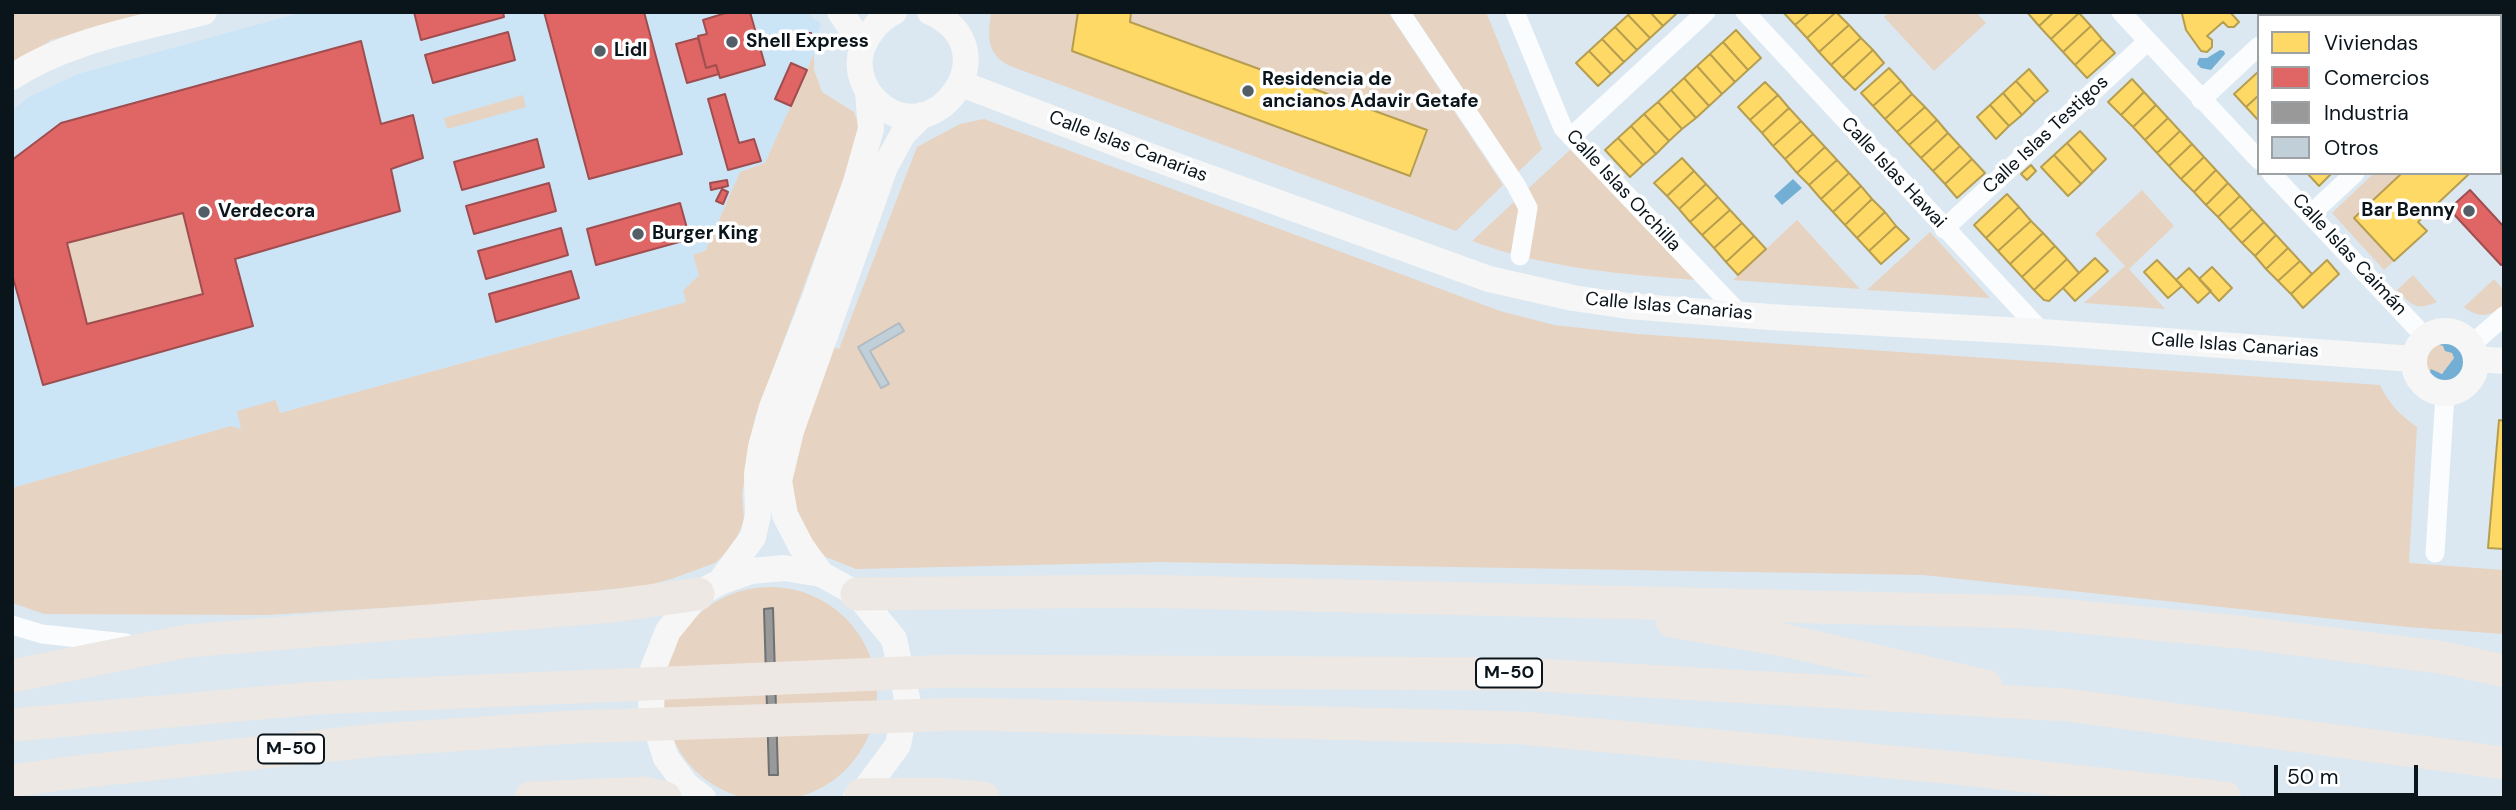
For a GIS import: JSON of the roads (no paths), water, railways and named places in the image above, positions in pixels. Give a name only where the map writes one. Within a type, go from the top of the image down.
[{"type":"highway","points":[[12,676],[187,641],[613,606],[709,588]]},
{"type":"highway","points":[[857,594],[1136,591],[2028,612],[2239,632],[2445,658],[2504,671]]},
{"type":"highway","points":[[1521,599],[1602,609],[1788,641],[2066,705]]},
{"type":"highway","name":"M-50","points":[[12,725],[317,698],[950,671],[1522,674],[2066,705],[2504,763]]},
{"type":"highway","name":"M-50","points":[[12,781],[82,771],[377,740],[572,726],[964,714],[1521,728],[1956,768],[2225,798]]},
{"type":"highway","points":[[531,798],[646,793],[665,798]]},
{"type":"highway","points":[[859,797],[935,794],[982,798]]},
{"type":"street","points":[[12,77],[37,61],[101,39],[204,12]]},
{"type":"street","points":[[841,12],[862,48]]},
{"type":"street","points":[[884,13],[863,42],[859,60],[861,77],[869,93],[879,104],[892,112],[907,116],[922,115],[946,104],[962,84],[966,70],[966,55],[953,21],[930,12]]},
{"type":"street","points":[[1401,12],[1516,185],[1528,208],[1520,256]]},
{"type":"street","name":"Calle Islas Orchilla","points":[[1515,12],[1563,128],[1740,314]]},
{"type":"street","points":[[1571,137],[1706,12]]},
{"type":"street","name":"Calle Islas Hawai","points":[[1745,12],[2042,332]]},
{"type":"street","points":[[2121,12],[2257,158]]},
{"type":"street","name":"Calle Islas Testigos","points":[[1944,229],[2148,41]]},
{"type":"street","points":[[2201,100],[2257,48]]},
{"type":"street","name":"Calle Islas Canarias","points":[[962,84],[1149,156],[1489,279],[1573,298],[1628,306],[1740,314],[2042,332],[2420,349]]},
{"type":"street","points":[[702,798],[687,786],[666,758],[651,711],[653,669],[668,631],[753,537],[758,515],[757,474],[761,447],[772,407],[856,182],[872,129],[869,93]]},
{"type":"street","points":[[821,574],[801,546],[785,515],[779,481],[791,430],[885,167],[903,134],[922,115]]},
{"type":"street","name":"Calle Islas Caimán","points":[[2274,175],[2311,214],[2420,349]]},
{"type":"street","points":[[2311,214],[2353,175]]},
{"type":"street","points":[[2504,316],[2474,352],[2471,379],[2463,387],[2445,394],[2428,389],[2421,382],[2420,349],[2435,333],[2452,332],[2461,337],[2474,352],[2504,361]]},
{"type":"street","points":[[2435,554],[2445,394]]},
{"type":"street","points":[[709,588],[751,571],[784,568],[821,574],[857,594],[894,639],[907,698],[898,745],[859,797]]},
{"type":"street","points":[[12,625],[42,634],[113,643],[187,641]]},
{"type":"water","points":[[2220,50],[2225,54],[2211,70],[2201,68],[2197,64],[2199,58],[2207,58]]},
{"type":"water","points":[[1793,179],[1802,188],[1782,205],[1774,196]]},
{"type":"water","points":[[2440,338],[2456,342],[2464,349],[2467,360],[2459,379],[2450,384],[2440,383],[2429,375],[2431,369],[2442,374],[2454,358],[2443,346],[2436,344]]},
{"type":"place","name":"Shell Express","points":[[732,42]]},
{"type":"place","name":"Lidl","points":[[600,51]]},
{"type":"place","name":"Residencia de ancianos Adavir Getafe","points":[[1248,91]]},
{"type":"place","name":"Bar Benny","points":[[2469,211]]},
{"type":"place","name":"Verdecora","points":[[204,212]]},
{"type":"place","name":"Burger King","points":[[638,234]]}]
